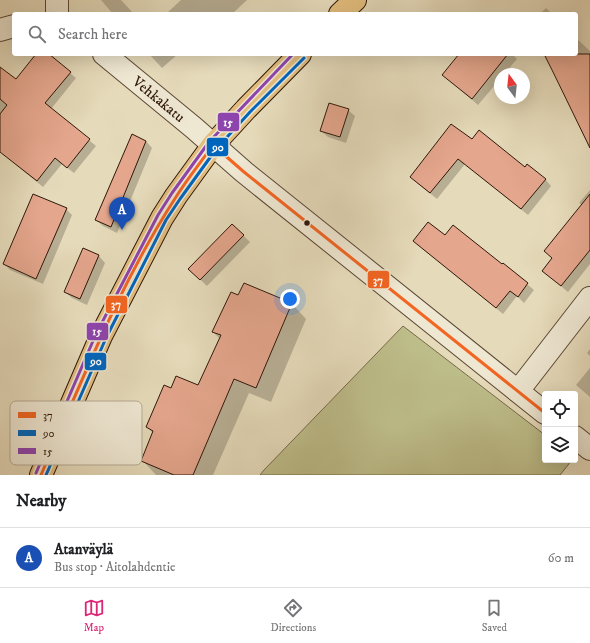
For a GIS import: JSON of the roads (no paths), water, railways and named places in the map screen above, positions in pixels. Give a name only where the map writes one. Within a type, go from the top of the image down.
[{"type":"main road","points":[[342,12],[355,0]]},
{"type":"main road","points":[[73,401],[101,336],[147,245],[176,196],[213,145],[298,56]]},
{"type":"main road","points":[[41,475],[45,465]]},
{"type":"street","points":[[56,12],[58,0]]},
{"type":"street","points":[[0,30],[12,27]]},
{"type":"street","name":"Vehkakatu","points":[[106,56],[250,177],[542,411]]},
{"type":"street","points":[[518,391],[590,298]]},
{"type":"street","points":[[578,439],[590,449]]},
{"type":"place","name":"Atanväylä","points":[[122,230]]}]
